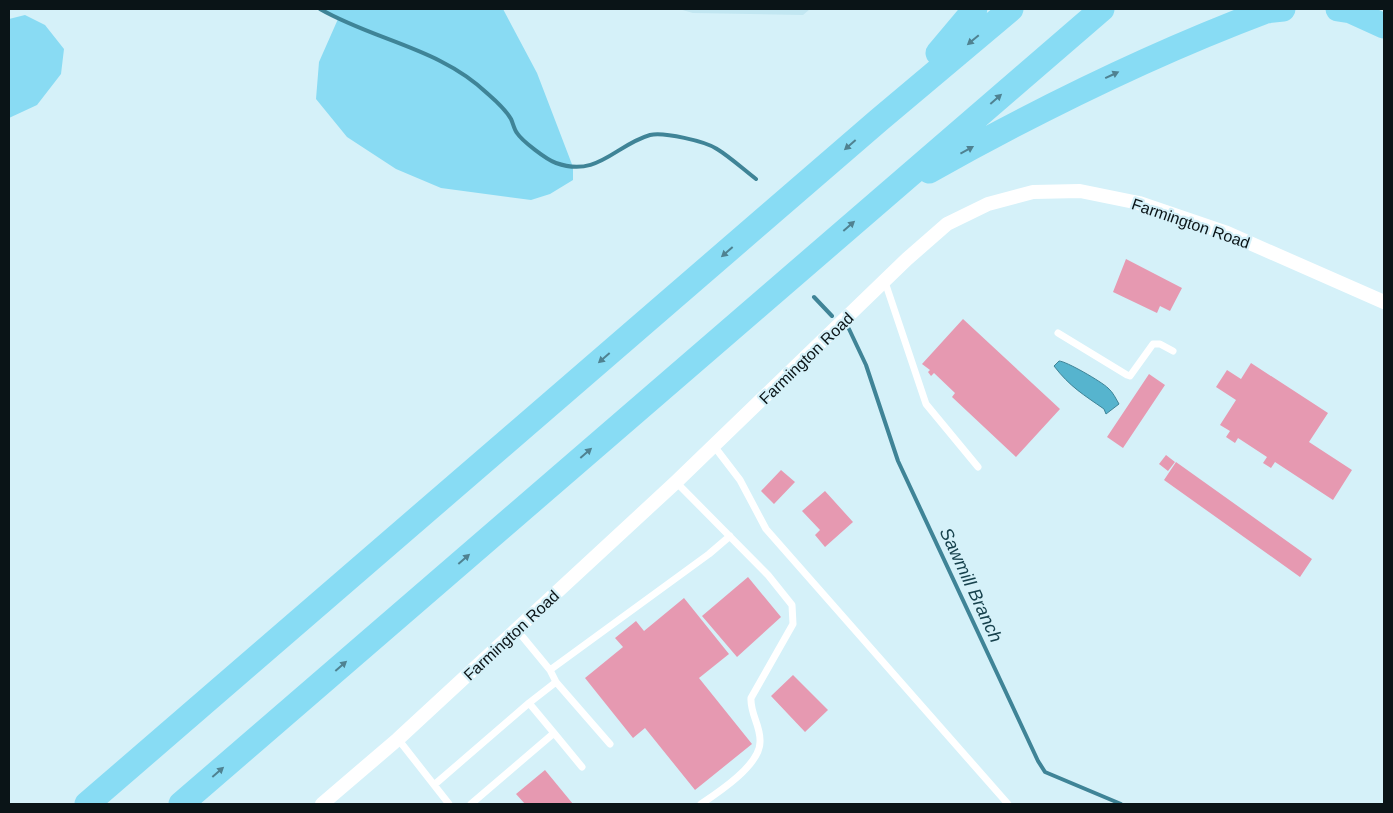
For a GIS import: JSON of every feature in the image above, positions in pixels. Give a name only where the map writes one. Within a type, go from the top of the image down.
[{"type":"highway","points":[[879,120],[968,20],[975,9]]},
{"type":"highway","points":[[87,804],[879,120],[1011,9]]},
{"type":"highway","points":[[181,804],[879,199],[1102,9]]},
{"type":"highway","points":[[879,199],[998,133],[1151,57],[1266,11],[1284,9]]},
{"type":"highway","points":[[1338,9],[1351,11],[1384,26]]},
{"type":"street","name":"Farmington Road","points":[[322,804],[398,740],[517,630],[676,482],[947,224],[988,204],[1033,192],[1080,190],[1139,203],[1227,233],[1384,302]]},
{"type":"lane","points":[[885,282],[926,404],[978,467]]},
{"type":"lane","points":[[1058,333],[1130,376],[1153,344],[1160,344],[1173,351]]},
{"type":"lane","points":[[714,446],[740,480],[766,529],[1008,804]]},
{"type":"lane","points":[[676,482],[768,575],[792,605],[793,624],[751,698],[750,708],[758,727],[760,742],[754,762],[701,804]]},
{"type":"lane","points":[[550,670],[709,554],[730,536]]},
{"type":"lane","points":[[517,630],[550,670],[556,682],[610,744]]},
{"type":"lane","points":[[434,785],[556,682]]},
{"type":"lane","points":[[529,704],[582,767]]},
{"type":"lane","points":[[471,804],[554,733]]},
{"type":"lane","points":[[398,740],[449,804]]},
{"type":"shaded area","points":[[320,9],[503,9],[537,73],[573,167],[573,180],[550,194],[531,200],[441,188],[396,169],[347,137],[316,99],[319,62],[338,19]]},
{"type":"shaded area","points":[[679,9],[810,9],[803,15],[693,13]]},
{"type":"shaded area","points":[[25,15],[45,25],[64,49],[61,74],[37,105],[9,118],[9,19]]},
{"type":"shaded area","points":[[1059,361],[1076,368],[1104,385],[1111,391],[1119,404],[1106,414],[1104,409],[1066,380],[1054,366]]},
{"type":"building","points":[[1126,259],[1182,288],[1170,311],[1160,306],[1157,313],[1113,292]]},
{"type":"building","points":[[963,319],[1060,409],[1016,457],[952,397],[955,393],[934,373],[931,376],[928,372],[930,370],[922,364]]},
{"type":"building","points":[[1251,363],[1328,413],[1309,442],[1352,470],[1333,500],[1275,462],[1271,468],[1263,463],[1267,457],[1238,438],[1235,443],[1226,437],[1230,431],[1220,425],[1236,400],[1216,387],[1227,370],[1241,379]]},
{"type":"building","points":[[1149,374],[1165,385],[1123,448],[1107,437]]},
{"type":"building","points":[[1166,455],[1175,462],[1168,471],[1159,464]]},
{"type":"building","points":[[1176,462],[1312,559],[1300,577],[1164,480]]},
{"type":"building","points":[[781,470],[795,482],[774,504],[761,491]]},
{"type":"building","points":[[825,491],[853,522],[825,547],[815,535],[820,530],[802,511]]},
{"type":"building","points":[[748,577],[781,617],[737,657],[702,616]]},
{"type":"building","points":[[684,598],[729,654],[699,678],[752,744],[695,790],[645,728],[633,738],[585,678],[623,647],[615,638],[636,621],[644,631]]},
{"type":"building","points":[[793,675],[828,710],[805,732],[771,696]]},
{"type":"building","points":[[545,770],[573,804],[525,804],[516,794]]},
{"type":"waterway","name":"Sawmill Branch","points":[[320,9],[341,20],[429,55],[469,78],[504,109],[524,141],[556,163],[571,167],[595,163],[638,140],[656,134],[694,140],[711,146],[756,179]]},
{"type":"waterway","name":"Sawmill Branch","points":[[814,297],[832,316]]},
{"type":"waterway","name":"Sawmill Branch","points":[[849,329],[866,365],[898,461],[1038,761],[1045,772],[1121,804]]}]
